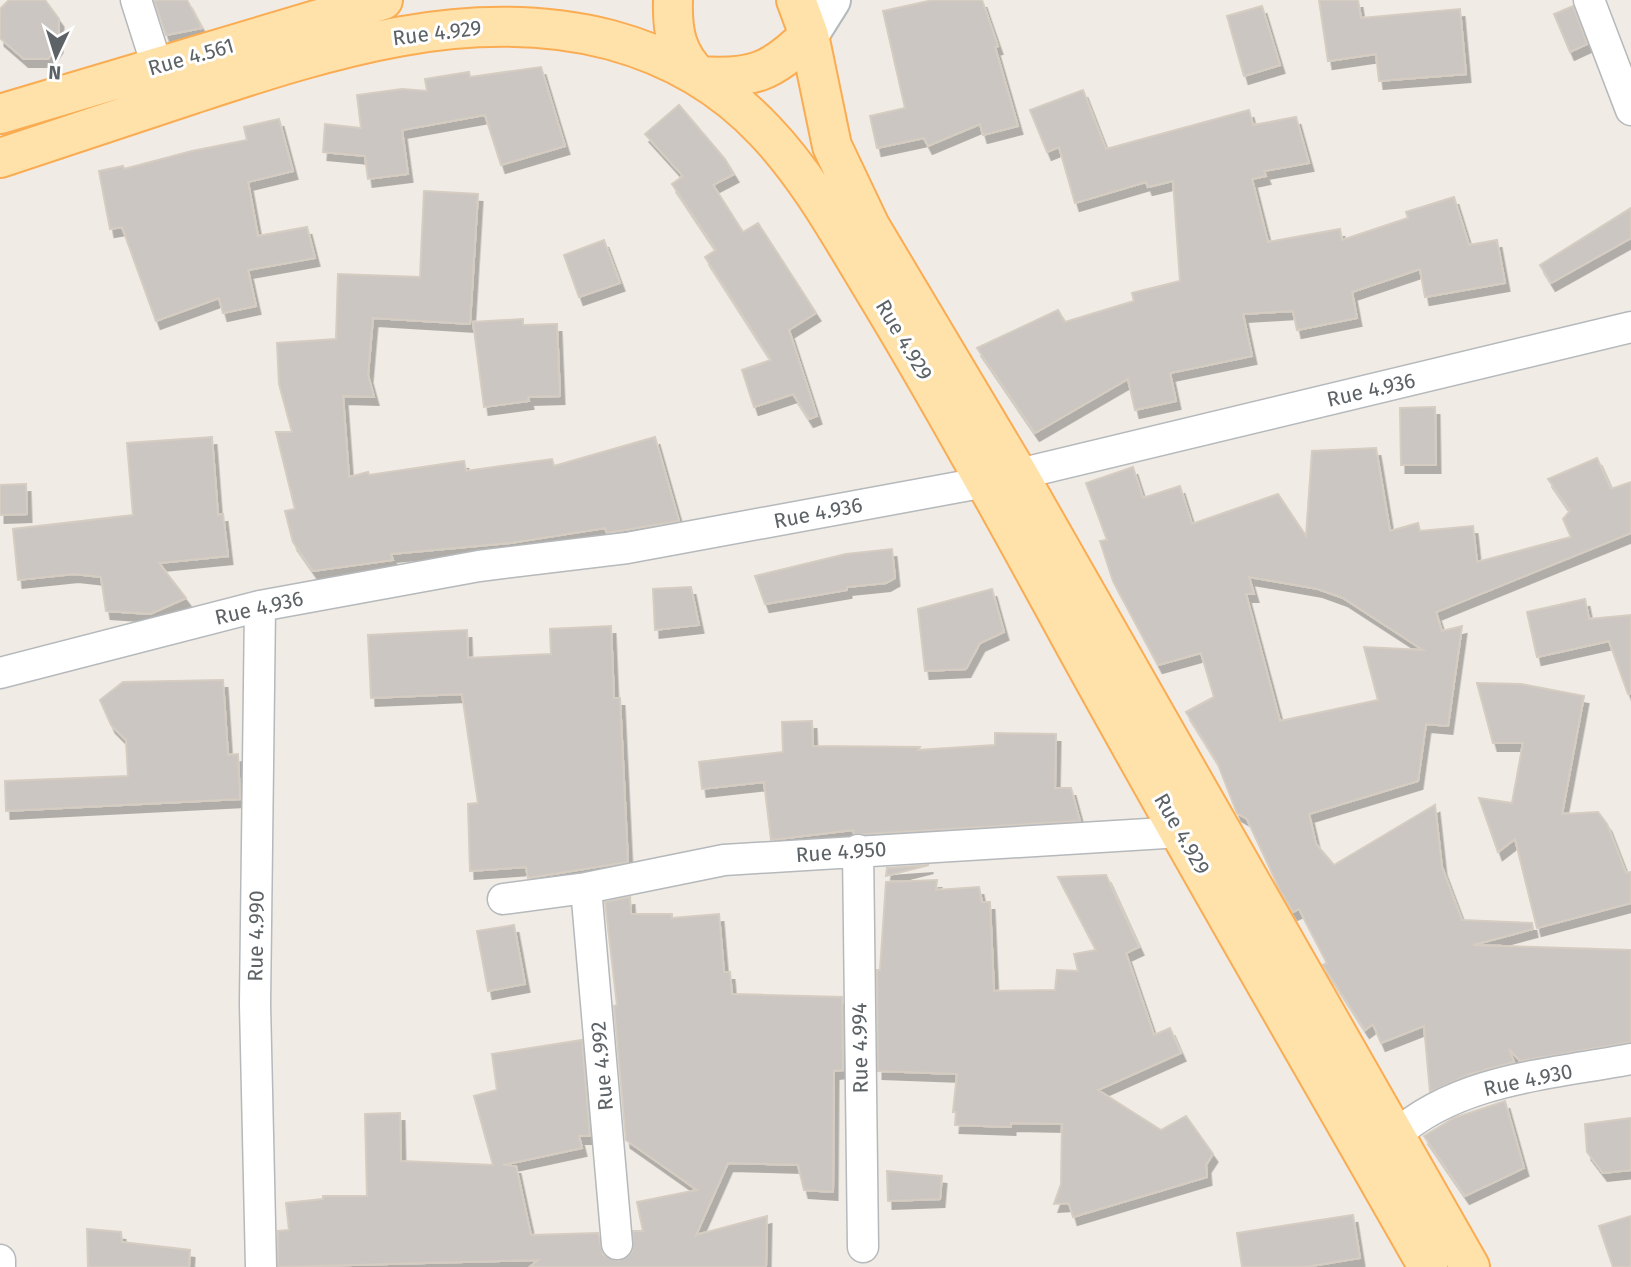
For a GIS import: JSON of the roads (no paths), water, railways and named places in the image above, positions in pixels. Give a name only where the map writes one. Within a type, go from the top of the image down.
[{"type":"main road","name":"Rue 4.561","points":[[0,114],[383,0]]},
{"type":"main road","points":[[673,0],[673,26],[678,51],[699,76],[735,79],[762,71],[786,59],[802,17],[831,0]]},
{"type":"main road","name":"Rue 4.929","points":[[802,17],[832,146],[870,226],[1002,478],[1181,832],[1428,1267]]},
{"type":"main road","name":"Rue 4.929","points":[[0,158],[256,73],[410,33],[510,26],[553,30],[609,40],[667,59],[699,76],[765,130],[812,192],[948,413],[1002,478],[1395,1136],[1470,1267]]},
{"type":"street","points":[[136,0],[157,66]]},
{"type":"street","points":[[1589,0],[1631,110]]},
{"type":"street","name":"Rue 4.936","points":[[0,673],[260,606],[479,566],[626,548],[1002,478],[1631,327]]},
{"type":"street","name":"Rue 4.990","points":[[260,606],[255,1004],[261,1267]]},
{"type":"street","name":"Rue 4.950","points":[[503,899],[586,888],[724,860],[1181,832]]},
{"type":"street","name":"Rue 4.994","points":[[858,850],[863,1247]]},
{"type":"street","name":"Rue 4.992","points":[[586,888],[617,1244]]},
{"type":"street","name":"Rue 4.930","points":[[1395,1136],[1416,1117],[1480,1088],[1631,1059]]},
{"type":"street","points":[[0,1259],[0,1267]]}]
